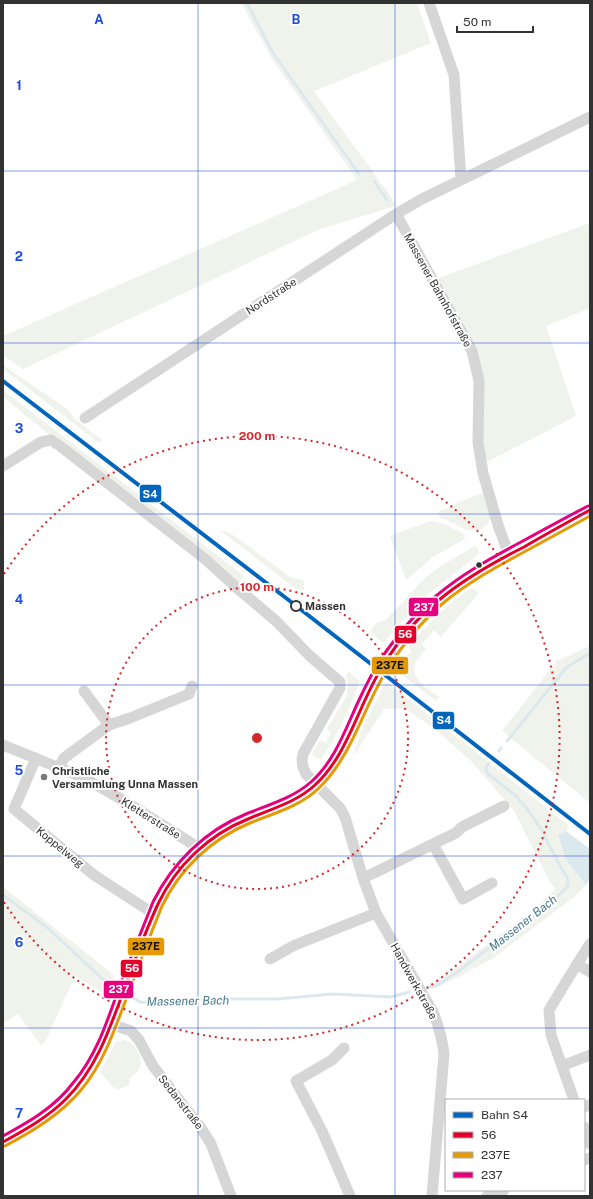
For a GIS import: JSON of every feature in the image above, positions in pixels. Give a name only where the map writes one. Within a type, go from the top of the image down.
[{"type":"main road","points":[[3,1142],[49,1114],[66,1100],[91,1067],[111,1024],[154,914],[170,883],[183,865],[209,839],[225,829],[289,802],[304,794],[316,785],[332,767],[336,760],[377,675],[404,635],[430,608],[447,594],[481,571],[590,510]]},
{"type":"street","points":[[429,3],[454,75],[461,180]]},
{"type":"street","name":"Nordstraße","points":[[84,418],[422,198],[590,117]]},
{"type":"street","name":"Massener Bahnhofstraße","points":[[396,214],[472,352],[479,381],[478,442],[483,473],[498,525],[509,555]]},
{"type":"street","points":[[3,466],[41,442],[51,440],[205,559],[270,616],[310,656],[339,681],[341,684],[340,688],[303,754],[303,768],[306,774],[316,785]]},
{"type":"street","points":[[59,767],[64,758],[110,725],[189,694],[192,686]]},
{"type":"street","points":[[84,691],[110,725]]},
{"type":"street","name":"Kletterstraße","points":[[3,745],[84,778],[121,799],[199,848]]},
{"type":"street","name":"Koppelweg","points":[[36,758],[14,809],[97,877],[154,914]]},
{"type":"street","name":"Handwerkstraße","points":[[316,785],[340,808],[345,817],[363,878],[376,913],[433,1012],[442,1037],[444,1054],[432,1196]]},
{"type":"street","points":[[363,878],[456,833],[462,827],[504,806]]},
{"type":"street","points":[[433,844],[464,899],[492,883]]},
{"type":"street","points":[[270,959],[295,946],[376,913]]},
{"type":"street","points":[[574,1099],[551,1035],[548,1010],[590,944]]},
{"type":"street","points":[[577,964],[590,972]]},
{"type":"street","name":"Sedanstraße","points":[[111,1024],[130,1031],[139,1040],[153,1066],[201,1128],[211,1144],[231,1196]]},
{"type":"street","points":[[344,1048],[332,1060],[296,1081],[322,1131],[350,1196]]},
{"type":"street","points":[[562,1066],[590,1055]]},
{"type":"street","points":[[585,1130],[590,1144]]},
{"type":"street","points":[[488,1196],[502,1191]]},
{"type":"shaded area","points":[[241,3],[417,3],[431,43],[314,91],[396,206],[320,229],[23,369],[3,355],[3,336],[357,180],[272,59]]},
{"type":"shaded area","points":[[590,223],[590,308],[546,326],[576,416],[487,462],[481,439],[483,381],[436,279]]},
{"type":"shaded area","points":[[3,365],[67,409],[74,418],[102,440],[99,443],[3,369]]},
{"type":"shaded area","points":[[3,390],[244,576],[238,584],[153,512],[47,433],[3,397]]},
{"type":"shaded area","points":[[484,492],[491,518],[488,524],[479,530],[467,530],[441,518],[438,512]]},
{"type":"shaded area","points":[[431,521],[444,524],[463,533],[465,539],[433,557],[406,580],[390,536]]},
{"type":"shaded area","points":[[222,530],[235,536],[290,577],[304,580],[304,590],[296,589],[221,531]]},
{"type":"shaded area","points":[[475,546],[478,548],[479,554],[422,599],[383,643],[370,632],[376,623],[386,620],[425,578],[439,567]]},
{"type":"shaded area","points":[[472,588],[479,593],[441,637],[434,630],[422,644],[426,649],[415,664],[415,675],[421,684],[439,697],[436,701],[396,670],[411,651],[409,645],[416,637],[447,607]]},
{"type":"shaded area","points":[[590,646],[590,803],[502,731],[557,661]]},
{"type":"shaded area","points":[[349,672],[360,682],[333,741],[321,759],[316,758],[312,754],[320,740],[326,743],[331,733],[327,729],[346,697],[348,686],[346,676]]},
{"type":"shaded area","points":[[386,682],[569,826],[566,831],[558,835],[566,860],[586,885],[574,897],[492,959],[432,989],[428,985],[440,980],[537,907],[556,889],[551,884],[514,811],[471,761],[435,729],[404,708],[384,709],[353,757],[360,733]]},
{"type":"shaded area","points":[[566,831],[590,849],[590,880],[586,885],[566,860],[558,835]]},
{"type":"shaded area","points":[[3,887],[114,975],[107,995],[75,976],[45,1042],[41,1045],[18,1014],[3,1023]]},
{"type":"shaded area","points":[[124,1040],[128,1041],[135,1047],[141,1059],[141,1063],[138,1071],[129,1079],[130,1084],[119,1090],[113,1087],[100,1072],[116,1042]]},
{"type":"waterway","points":[[247,3],[273,53],[359,174]]},
{"type":"waterway","points":[[374,181],[387,200]]},
{"type":"waterway","name":"Massener Bach","points":[[507,741],[567,667],[590,653]]},
{"type":"waterway","name":"Massener Bach","points":[[428,987],[438,985],[460,970],[542,908],[550,904],[567,887],[567,877],[541,829],[528,810],[515,795],[488,774],[486,767],[489,763]]},
{"type":"waterway","name":"Massener Bach","points":[[3,895],[49,929],[107,983],[119,990]]},
{"type":"waterway","name":"Massener Bach","points":[[127,994],[140,1002],[162,1003],[227,999],[277,999],[333,994],[391,997],[409,992]]},
{"type":"rail line","name":"S4","points":[[3,381],[590,834]]},
{"type":"transit line","name":"237","points":[[3,1136],[50,1107],[66,1092],[89,1061],[101,1036],[153,902],[161,887],[180,861],[192,849],[217,829],[246,814],[280,801],[304,788],[320,773],[340,743],[362,693],[380,660],[406,626],[428,603],[446,588],[477,567],[588,506]]},
{"type":"transit line","name":"56","points":[[3,1142],[52,1112],[77,1087],[87,1073],[109,1030],[141,944],[158,904],[174,877],[195,853],[207,843],[233,826],[292,801],[315,785],[337,758],[375,679],[390,655],[402,638],[431,607],[449,592],[480,571],[590,510]]},
{"type":"transit line","name":"237E","points":[[5,1146],[55,1115],[73,1099],[90,1078],[116,1027],[162,906],[169,892],[187,868],[222,838],[250,823],[304,800],[319,788],[341,761],[379,683],[394,659],[406,642],[442,604],[461,589],[492,570],[590,516]]},
{"type":"place","name":"Massen","points":[[296,606]]},
{"type":"place","name":"Christliche Versammlung Unna Massen","points":[[44,777]]}]
